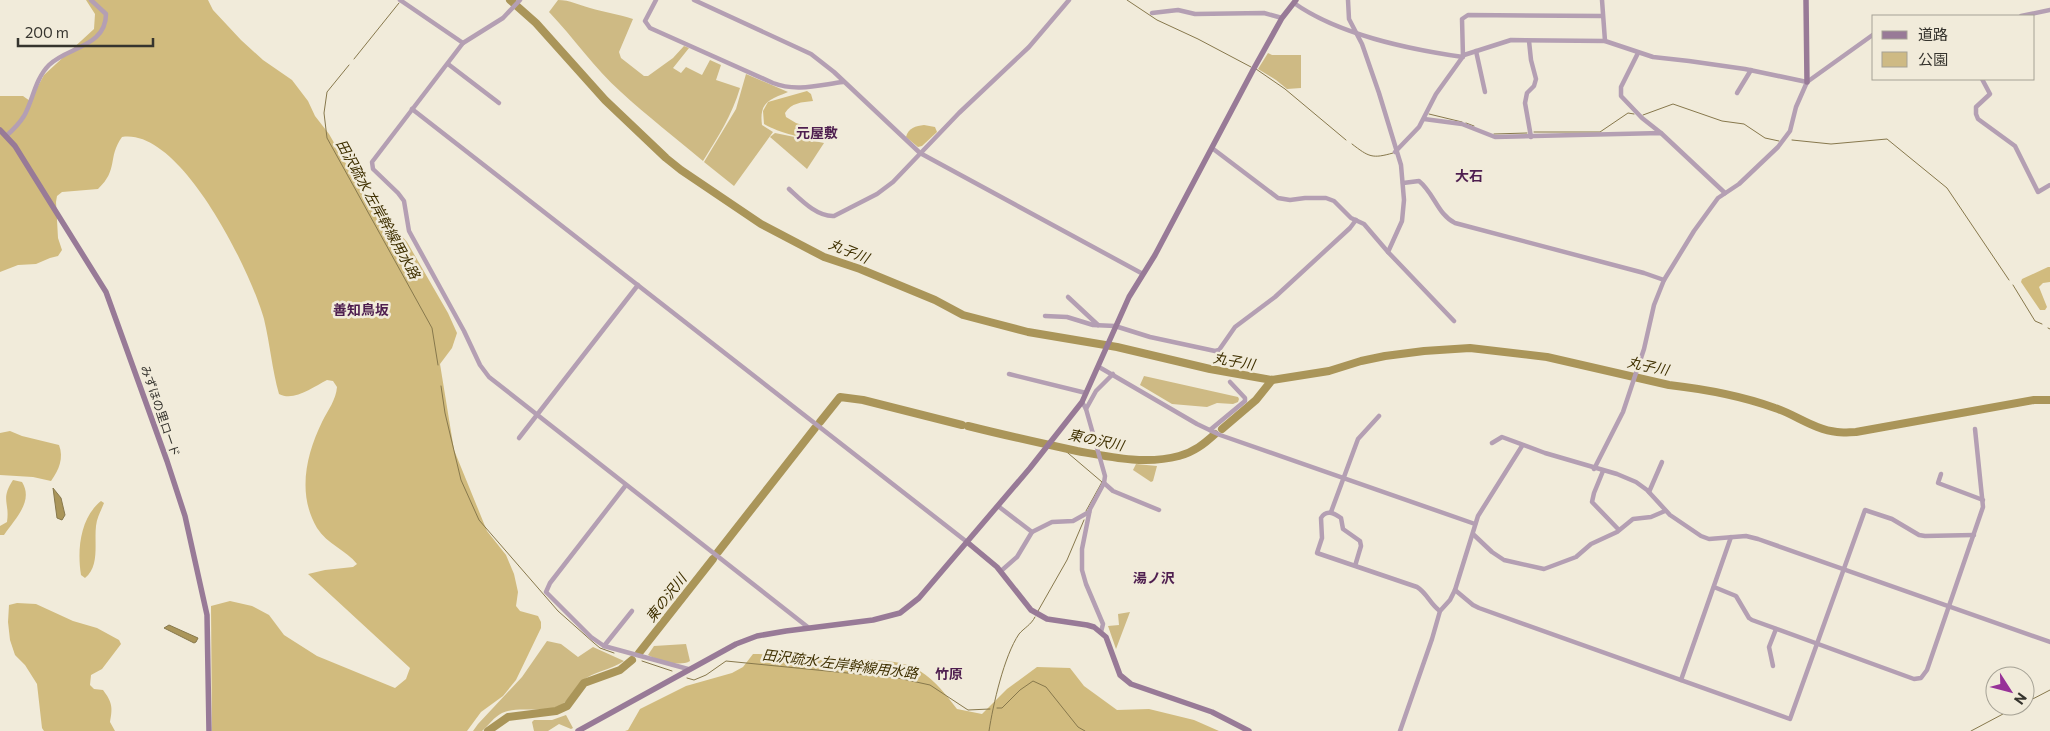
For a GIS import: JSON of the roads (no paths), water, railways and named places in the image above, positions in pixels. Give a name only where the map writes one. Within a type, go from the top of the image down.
[{"type":"street","points":[[6,136],[18,126],[41,75],[50,64],[97,37],[106,21],[106,14],[91,0]]},
{"type":"street","points":[[400,0],[463,43]]},
{"type":"street","points":[[520,0],[503,18],[463,43],[372,162],[373,169],[404,201],[410,231],[464,331],[480,366],[494,382],[809,628]]},
{"type":"street","points":[[656,0],[645,21],[650,28],[772,83],[785,87],[799,88],[843,82]]},
{"type":"street","points":[[694,0],[811,54],[824,63],[920,153],[1144,274]]},
{"type":"street","points":[[789,189],[822,214],[834,216],[876,194],[893,182],[920,153],[1029,47],[1069,0]]},
{"type":"street","points":[[1348,0],[1349,19],[1362,44],[1379,93],[1400,165],[1403,183],[1402,220],[1388,252]]},
{"type":"street","points":[[1602,0],[1605,41]]},
{"type":"street","points":[[1594,468],[1623,412],[1630,394],[1639,358],[1644,349],[1654,305],[1664,280],[1709,210],[1724,193],[1739,184],[1778,147],[1790,131],[1796,107],[1807,82],[1806,0]]},
{"type":"street","points":[[578,731],[736,644],[757,636],[873,620],[900,613],[919,598],[1053,440],[1082,402],[1129,297],[1144,274],[1282,18],[1295,1],[1330,22],[1356,32],[1414,48],[1462,57],[1511,40],[1605,41],[1619,44],[1653,58],[1751,70],[1807,82],[1872,35]]},
{"type":"street","points":[[1152,13],[1178,10],[1195,14],[1264,13],[1282,18]]},
{"type":"street","points":[[2026,15],[2050,10]]},
{"type":"street","points":[[1395,152],[1419,127],[1436,94],[1454,71],[1462,57],[1462,19],[1464,16],[1602,16]]},
{"type":"street","points":[[1529,40],[1531,60],[1536,79],[1534,86],[1526,96],[1531,137]]},
{"type":"street","points":[[1476,51],[1486,92]]},
{"type":"street","points":[[1638,53],[1621,87],[1621,96],[1642,118],[1661,133],[1724,193]]},
{"type":"street","points":[[448,64],[500,103]]},
{"type":"street","points":[[1737,94],[1751,70]]},
{"type":"street","points":[[1983,80],[1990,94],[1976,107],[1978,118],[2015,146],[2038,192],[2050,185]]},
{"type":"street","points":[[412,109],[967,542],[1001,571],[1025,605],[1040,616],[1087,625],[1101,632],[1106,636],[1120,675],[1131,684],[1212,712],[1249,731]]},
{"type":"street","points":[[1424,119],[1462,124],[1495,137],[1661,133]]},
{"type":"street","name":"みずほの里ロード","points":[[0,130],[15,146],[106,292],[167,461],[185,516],[207,615],[209,731]]},
{"type":"street","points":[[1212,148],[1278,198],[1290,200],[1326,198],[1339,205],[1345,212],[1370,230],[1388,252],[1454,321]]},
{"type":"street","points":[[1403,183],[1419,181],[1425,185],[1445,217],[1455,223],[1664,280]]},
{"type":"street","points":[[1045,316],[1067,317],[1086,324],[1115,326],[1159,339],[1214,351],[1219,350],[1235,327],[1275,297],[1350,228],[1356,220]]},
{"type":"street","points":[[519,438],[638,285]]},
{"type":"street","points":[[1068,297],[1098,325]]},
{"type":"street","points":[[1100,365],[1210,430],[1475,524]]},
{"type":"street","points":[[1009,374],[1086,393]]},
{"type":"street","points":[[1086,409],[1096,392],[1113,374]]},
{"type":"street","points":[[1210,430],[1245,401],[1245,398],[1230,382]]},
{"type":"street","points":[[1082,402],[1086,409],[1105,476],[1104,483],[1089,512],[1082,549],[1082,570],[1103,624],[1101,632]]},
{"type":"street","points":[[1331,512],[1358,439],[1379,416]]},
{"type":"street","points":[[1714,587],[1736,596],[1749,618],[1914,679],[1920,678],[1927,670],[1983,507],[1976,429]]},
{"type":"street","points":[[1492,443],[1502,437],[1522,446],[1627,478],[1649,492],[1665,511],[1701,536],[1709,539],[1746,536],[1758,539],[2050,642]]},
{"type":"street","points":[[1400,731],[1440,611],[1455,590],[1474,535],[1475,524],[1483,506],[1522,446]]},
{"type":"street","points":[[1649,492],[1662,462]]},
{"type":"street","points":[[1603,471],[1592,502],[1619,530]]},
{"type":"street","points":[[1942,474],[1938,483],[1983,500]]},
{"type":"street","points":[[1104,483],[1113,491],[1158,510]]},
{"type":"street","points":[[626,485],[550,583],[546,592],[591,637],[604,646],[688,669]]},
{"type":"street","points":[[998,506],[1032,532]]},
{"type":"street","points":[[1455,590],[1479,608],[1790,719],[1865,510],[1892,519],[1925,536],[1974,535]]},
{"type":"street","points":[[1474,535],[1492,552],[1504,560],[1544,569],[1570,560],[1591,544],[1619,530],[1633,519],[1651,517],[1665,511]]},
{"type":"street","points":[[1001,571],[1017,557],[1032,532],[1052,522],[1073,521],[1089,512]]},
{"type":"street","points":[[1355,566],[1361,546],[1360,541],[1345,531],[1341,518],[1331,512],[1324,513],[1320,518],[1322,538],[1318,554],[1423,590],[1433,607],[1440,611]]},
{"type":"street","points":[[1681,680],[1731,537]]},
{"type":"street","points":[[604,646],[632,611]]},
{"type":"street","points":[[1773,666],[1769,647],[1776,629]]},
{"type":"waterway","name":"丸子川","points":[[510,0],[536,23],[605,100],[666,158],[761,224],[824,257],[860,269],[935,300],[963,315],[1028,332],[1117,347],[1210,369],[1272,380],[1329,371],[1385,356],[1424,351],[1470,348],[1547,357],[1669,385],[1749,400],[1783,411],[1829,431],[1839,432],[1856,432],[2034,400],[2050,400]]},
{"type":"waterway","points":[[1127,0],[1157,20],[1251,67]]},
{"type":"waterway","name":"田沢疏水 左岸幹線用水路","points":[[354,59],[399,3]]},
{"type":"waterway","name":"田沢疏水 左岸幹線用水路","points":[[349,65],[327,92],[324,113],[327,138],[432,328],[438,365]]},
{"type":"waterway","points":[[1256,69],[1285,89],[1346,140]]},
{"type":"waterway","points":[[1643,115],[1673,104],[1722,121],[1744,124],[1765,138],[1779,141]]},
{"type":"waterway","points":[[1534,132],[1600,132],[1628,113],[1634,114]]},
{"type":"waterway","points":[[1429,114],[1462,122]]},
{"type":"waterway","points":[[1466,123],[1474,126]]},
{"type":"waterway","points":[[1494,134],[1527,133]]},
{"type":"waterway","points":[[1792,140],[1831,144],[1887,139],[1947,188],[2009,280]]},
{"type":"waterway","points":[[1352,144],[1371,156],[1393,153]]},
{"type":"waterway","points":[[2013,285],[2035,321],[2042,324]]},
{"type":"waterway","name":"東の沢川","points":[[1222,429],[1256,400],[1272,380]]},
{"type":"waterway","name":"田沢疏水 左岸幹線用水路","points":[[441,386],[445,413],[461,480],[479,520],[558,611],[600,648],[614,653]]},
{"type":"waterway","name":"東の沢川","points":[[820,422],[840,397],[863,400],[962,425]]},
{"type":"waterway","name":"東の沢川","points":[[968,426],[1077,451],[1115,458],[1140,460],[1166,459],[1179,456],[1198,447],[1215,434]]},
{"type":"waterway","name":"東の沢川","points":[[718,552],[815,428]]},
{"type":"waterway","points":[[1062,448],[1102,482],[1086,511]]},
{"type":"waterway","points":[[1038,611],[1067,560],[1084,520]]},
{"type":"waterway","name":"東の沢川","points":[[639,653],[713,559]]},
{"type":"waterway","points":[[989,731],[996,695],[1009,655],[1019,634],[1035,617]]},
{"type":"waterway","name":"東の沢川","points":[[488,731],[508,717],[556,711],[567,706],[584,683],[620,670],[632,660]]},
{"type":"waterway","name":"田沢疏水 左岸幹線用水路","points":[[642,661],[672,671]]},
{"type":"waterway","name":"田沢疏水 左岸幹線用水路","points":[[687,678],[694,680],[706,675],[726,661],[898,678],[930,685],[968,710],[990,709]]},
{"type":"waterway","name":"田沢疏水 左岸幹線用水路","points":[[997,708],[1002,708],[1020,690],[1033,681],[1046,687],[1078,727],[1085,731]]},
{"type":"waterway","points":[[2035,698],[2050,690]]},
{"type":"waterway","points":[[1971,731],[1999,716]]},
{"type":"district","name":"元屋敷","points":[[817,133]]},
{"type":"district","name":"大石","points":[[1469,176]]},
{"type":"district","name":"善知鳥坂","points":[[361,310]]},
{"type":"district","name":"湯ノ沢","points":[[1154,578]]},
{"type":"district","name":"竹原","points":[[949,674]]}]
